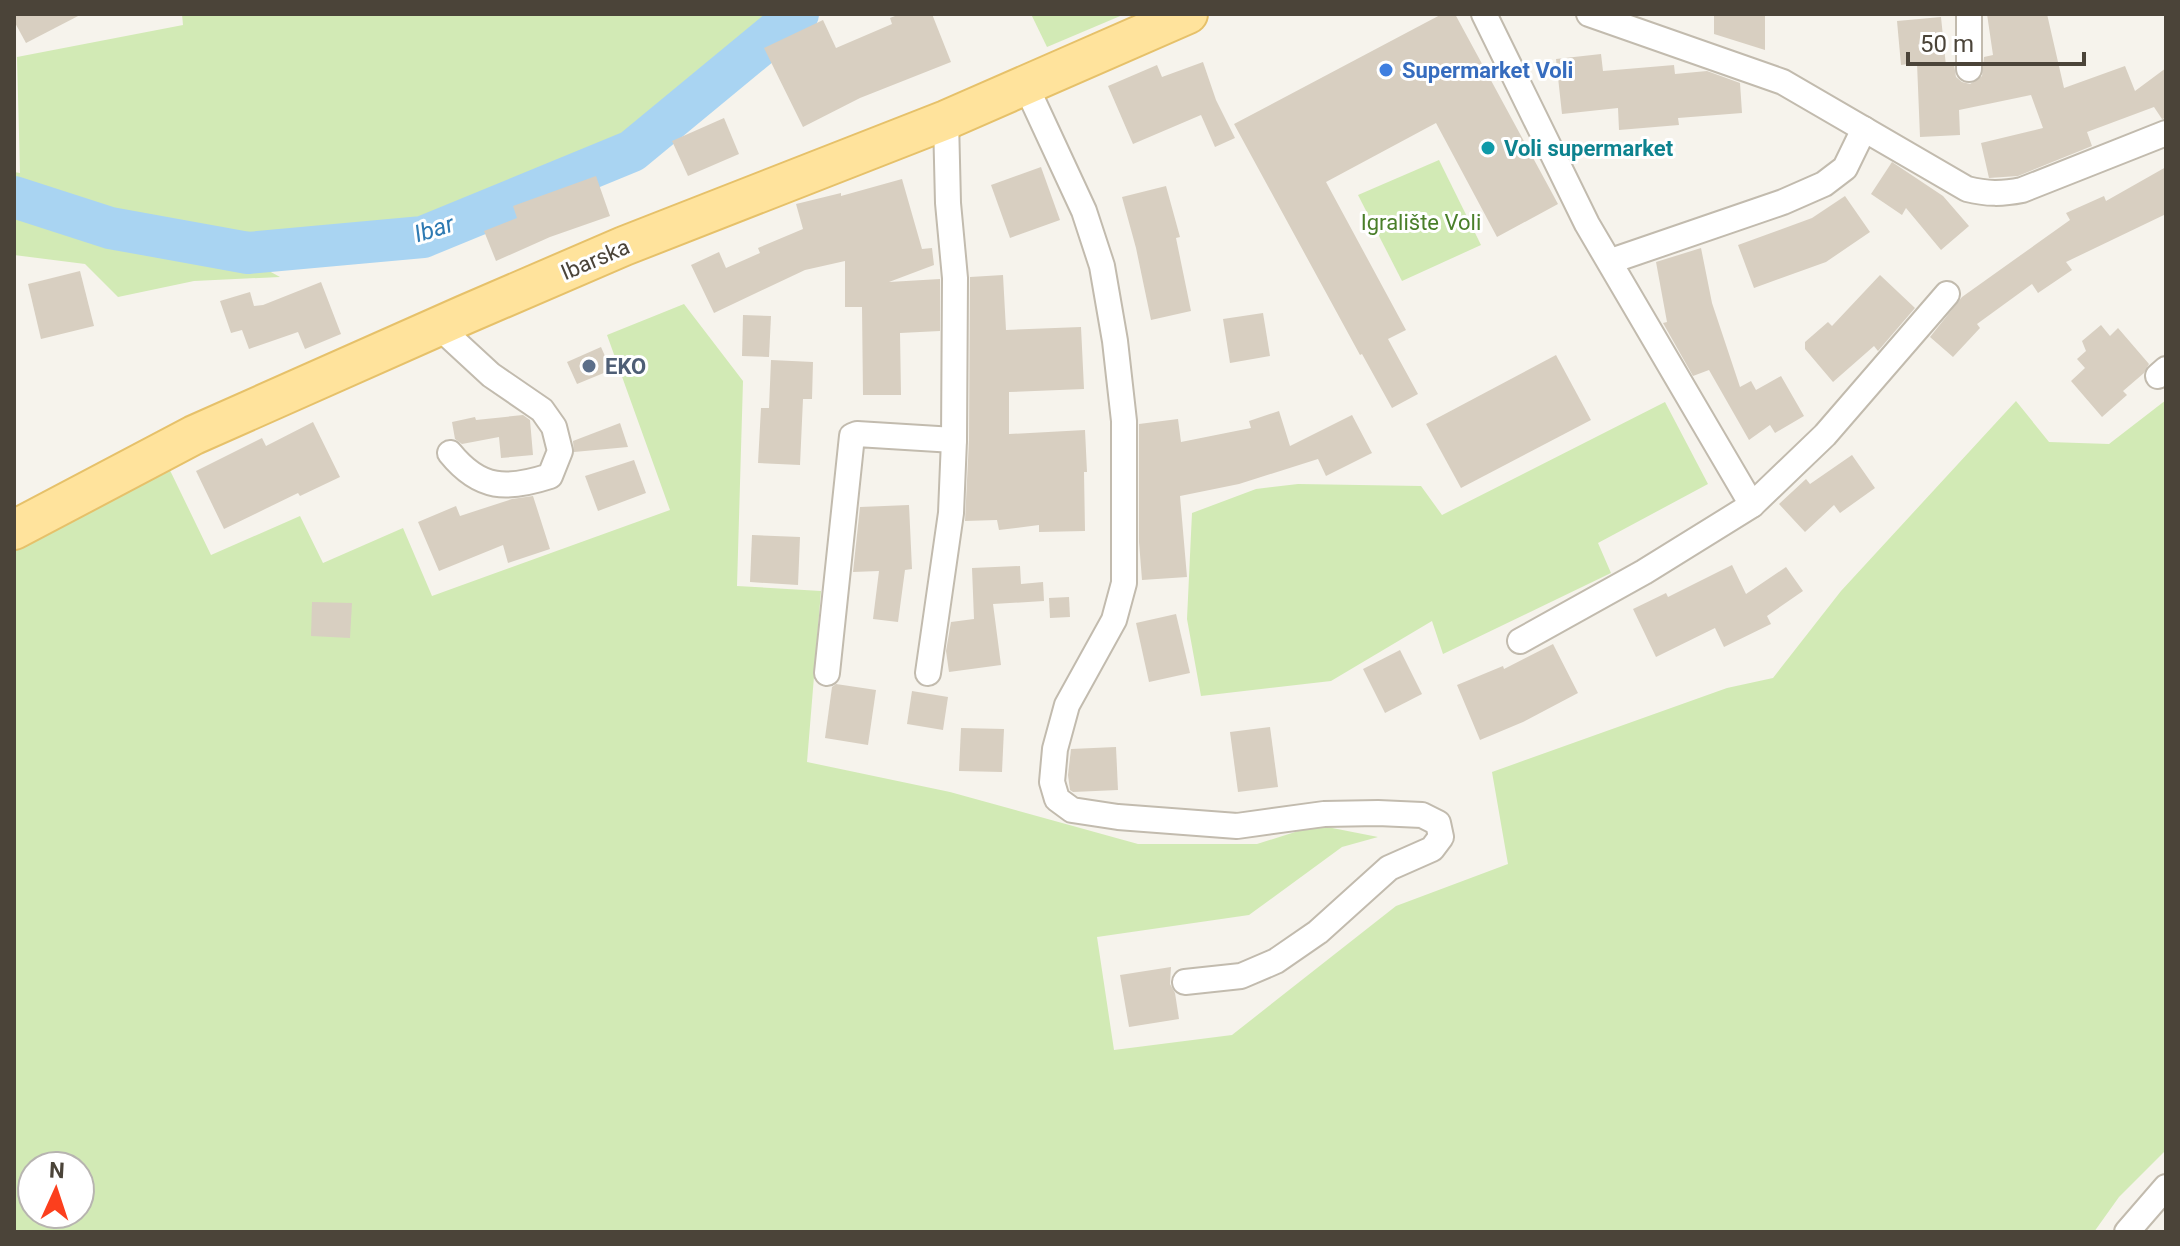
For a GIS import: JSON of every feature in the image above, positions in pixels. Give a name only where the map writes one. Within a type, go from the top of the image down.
[{"type":"main road","name":"Ibarska","points":[[14,530],[194,435],[439,327],[624,246],[946,120],[1188,14]]},
{"type":"street","points":[[1484,14],[1587,224],[1752,505]]},
{"type":"street","points":[[1589,14],[1783,82],[1967,189],[2002,194],[2022,190],[2166,133]]},
{"type":"street","points":[[1969,14],[1969,69]]},
{"type":"street","points":[[1026,86],[1084,211],[1102,266],[1124,421],[1124,583],[1114,620],[1067,705],[1055,749],[1052,782],[1057,799],[1072,810],[1103,815],[1237,826],[1324,814],[1422,815],[1438,823],[1441,837],[1432,849],[1389,868],[1318,932],[1276,961],[1241,976],[1185,982]]},
{"type":"street","points":[[928,673],[951,513],[954,440],[955,278],[948,203],[946,120]]},
{"type":"street","points":[[1611,261],[1783,202],[1824,184],[1845,168],[1864,129]]},
{"type":"street","points":[[1520,641],[1644,572],[1752,505],[1825,435],[1947,294]]},
{"type":"street","points":[[439,327],[491,375],[542,410],[554,427],[560,451],[550,476],[523,485],[494,484],[465,472],[450,453]]},
{"type":"street","points":[[827,673],[852,436],[954,440]]},
{"type":"street","points":[[2127,1232],[2166,1187]]},
{"type":"green space","points":[[182,14],[785,14],[630,141],[422,221],[253,240],[106,212],[14,181],[14,172],[20,173],[17,57],[183,25]]},
{"type":"green space","points":[[1031,14],[1125,14],[1047,47]]},
{"type":"green space","name":"Igralište Voli","points":[[1439,160],[1481,245],[1402,281],[1358,195]]},
{"type":"green space","points":[[14,206],[111,236],[258,265],[280,277],[194,281],[118,297],[85,264],[14,255]]},
{"type":"green space","points":[[684,304],[743,381],[737,586],[821,591],[807,762],[950,792],[1138,844],[1257,844],[1317,825],[1378,837],[1342,847],[1249,915],[1097,937],[1114,1050],[1232,1035],[1396,906],[1508,864],[1492,772],[1727,688],[1773,678],[1841,591],[2016,401],[2049,442],[2109,444],[2166,400],[2166,1150],[2119,1197],[2094,1232],[14,1232],[14,544],[164,458],[211,555],[300,516],[323,563],[403,528],[432,596],[670,510],[607,335]]},
{"type":"green space","points":[[1665,402],[1708,484],[1598,543],[1611,573],[1443,654],[1432,621],[1331,681],[1201,696],[1187,619],[1192,513],[1256,489],[1298,484],[1421,486],[1442,515]]},
{"type":"building","points":[[14,14],[82,14],[26,43],[14,21]]},
{"type":"building","points":[[900,14],[932,14],[951,62],[860,98],[803,127],[764,48],[823,20],[836,48],[892,24],[890,18]]},
{"type":"building","points":[[1442,14],[1455,14],[1558,204],[1497,237],[1436,123],[1326,182],[1406,330],[1388,339],[1418,394],[1392,408],[1234,124]]},
{"type":"building","points":[[1714,14],[1765,14],[1765,50],[1714,34]]},
{"type":"building","points":[[1987,14],[2047,14],[2064,88],[2125,66],[2135,91],[2166,68],[2166,118],[2162,119],[2154,107],[2087,132],[2092,146],[2018,176],[1989,178],[1981,143],[2043,128],[2031,95],[1959,110],[1960,135],[1920,137],[1917,63],[1901,65],[1897,21],[1941,17],[1946,66],[1954,64],[1956,77],[1970,84],[1982,76],[1984,57],[1993,55]]},
{"type":"building","points":[[1601,54],[1603,71],[1674,65],[1675,74],[1707,71],[1740,83],[1742,113],[1678,118],[1679,125],[1619,130],[1618,108],[1562,114],[1556,59]]},
{"type":"building","points":[[1203,62],[1216,100],[1235,138],[1215,147],[1201,115],[1133,144],[1108,86],[1157,65],[1162,77]]},
{"type":"building","points":[[724,118],[739,154],[688,176],[672,141]]},
{"type":"building","points":[[1892,162],[1943,196],[1969,226],[1941,250],[1906,208],[1902,215],[1871,194]]},
{"type":"building","points":[[1041,167],[1060,220],[1010,238],[991,185]]},
{"type":"building","points":[[2166,167],[2166,214],[2066,262],[2072,270],[2038,293],[2032,284],[1977,324],[1980,328],[1953,357],[1930,337],[1962,297],[2070,220],[2066,213],[2104,196],[2106,201]]},
{"type":"building","points":[[596,176],[610,216],[550,237],[496,261],[484,231],[517,218],[513,206]]},
{"type":"building","points":[[902,179],[922,249],[932,248],[934,265],[889,282],[940,279],[940,331],[900,333],[901,395],[863,395],[862,307],[845,307],[845,261],[805,270],[714,313],[691,265],[719,252],[726,268],[760,253],[758,248],[803,229],[796,204],[841,193],[841,196]]},
{"type":"building","points":[[1166,186],[1180,237],[1176,238],[1191,311],[1151,320],[1122,197]]},
{"type":"building","points":[[1845,196],[1870,232],[1826,262],[1754,288],[1738,245],[1812,218]]},
{"type":"building","points":[[1701,248],[1712,303],[1740,387],[1751,381],[1756,390],[1781,376],[1804,416],[1775,433],[1770,425],[1749,440],[1709,370],[1693,376],[1663,323],[1667,322],[1656,262]]},
{"type":"building","points":[[80,271],[94,326],[41,339],[28,284]]},
{"type":"building","points":[[1003,275],[1006,330],[1081,327],[1084,389],[1009,392],[1009,434],[1085,430],[1085,531],[1039,532],[1039,525],[999,530],[997,520],[965,521],[970,277]]},
{"type":"building","points":[[1880,275],[1915,308],[1878,351],[1874,346],[1833,382],[1805,349],[1805,342],[1828,322],[1832,326]]},
{"type":"building","points":[[321,282],[341,334],[305,349],[298,332],[249,349],[242,330],[231,333],[220,301],[250,292],[254,306],[263,305]]},
{"type":"building","points":[[1263,313],[1270,356],[1230,363],[1223,319]]},
{"type":"building","points":[[743,315],[771,316],[769,357],[742,356]]},
{"type":"building","points":[[2101,325],[2110,336],[2118,328],[2149,364],[2144,373],[2123,391],[2127,395],[2102,417],[2071,381],[2085,368],[2077,359],[2086,351],[2082,341]]},
{"type":"building","name":"EKO","points":[[601,347],[611,370],[577,384],[567,362]]},
{"type":"building","points":[[1556,355],[1591,420],[1461,488],[1426,424]]},
{"type":"building","points":[[771,360],[813,362],[812,399],[803,399],[800,465],[758,463],[761,408],[769,408]]},
{"type":"building","points":[[1279,411],[1290,446],[1352,415],[1372,453],[1326,476],[1318,459],[1239,484],[1180,496],[1187,577],[1142,580],[1139,424],[1178,419],[1181,442],[1251,428],[1249,421]]},
{"type":"building","points":[[523,415],[530,420],[533,455],[501,458],[499,437],[462,444],[455,439],[452,422],[475,417],[476,420]]},
{"type":"building","points":[[313,422],[340,477],[300,496],[298,493],[224,529],[196,471],[262,438],[266,446]]},
{"type":"building","points":[[620,423],[628,447],[574,452],[573,441]]},
{"type":"building","points":[[1852,455],[1875,488],[1840,513],[1834,505],[1805,532],[1779,504],[1806,479],[1810,484]]},
{"type":"building","points":[[634,460],[646,493],[598,511],[585,476]]},
{"type":"building","points":[[533,496],[550,549],[508,563],[503,545],[439,571],[418,522],[456,506],[460,516],[512,499]]},
{"type":"building","points":[[909,505],[912,569],[905,570],[898,622],[873,619],[879,571],[853,572],[860,507]]},
{"type":"building","points":[[752,535],[800,537],[798,585],[750,582]]},
{"type":"building","points":[[1732,565],[1746,594],[1786,567],[1803,591],[1767,616],[1771,624],[1724,647],[1715,628],[1656,657],[1633,609],[1666,593],[1668,597]]},
{"type":"building","points":[[1020,566],[1021,584],[1043,582],[1044,601],[993,604],[1001,665],[949,672],[946,651],[951,622],[974,619],[972,568]]},
{"type":"building","points":[[1069,597],[1070,617],[1050,618],[1049,598]]},
{"type":"building","points":[[312,602],[352,603],[350,638],[311,636]]},
{"type":"building","points":[[1176,614],[1190,673],[1149,682],[1136,623]]},
{"type":"building","points":[[1553,644],[1578,693],[1480,740],[1457,685],[1503,666],[1504,669]]},
{"type":"building","points":[[1400,650],[1422,694],[1385,713],[1363,669]]},
{"type":"building","points":[[836,684],[876,690],[868,745],[825,738],[832,687]]},
{"type":"building","points":[[912,691],[948,697],[943,730],[907,724]]},
{"type":"building","points":[[1270,727],[1278,787],[1238,792],[1230,732]]},
{"type":"building","points":[[961,728],[1004,729],[1002,772],[959,771]]},
{"type":"building","points":[[1116,747],[1118,790],[1070,790],[1071,749]]},
{"type":"building","points":[[1171,967],[1170,984],[1175,993],[1179,1019],[1129,1027],[1120,975]]},
{"type":"waterway","name":"Ibar","points":[[14,197],[110,228],[248,253],[423,237],[632,151],[798,14]]},
{"type":"place","name":"Supermarket Voli","points":[[1386,70]]},
{"type":"place","name":"Voli supermarket","points":[[1488,148]]},
{"type":"place","name":"EKO","points":[[589,366]]}]
